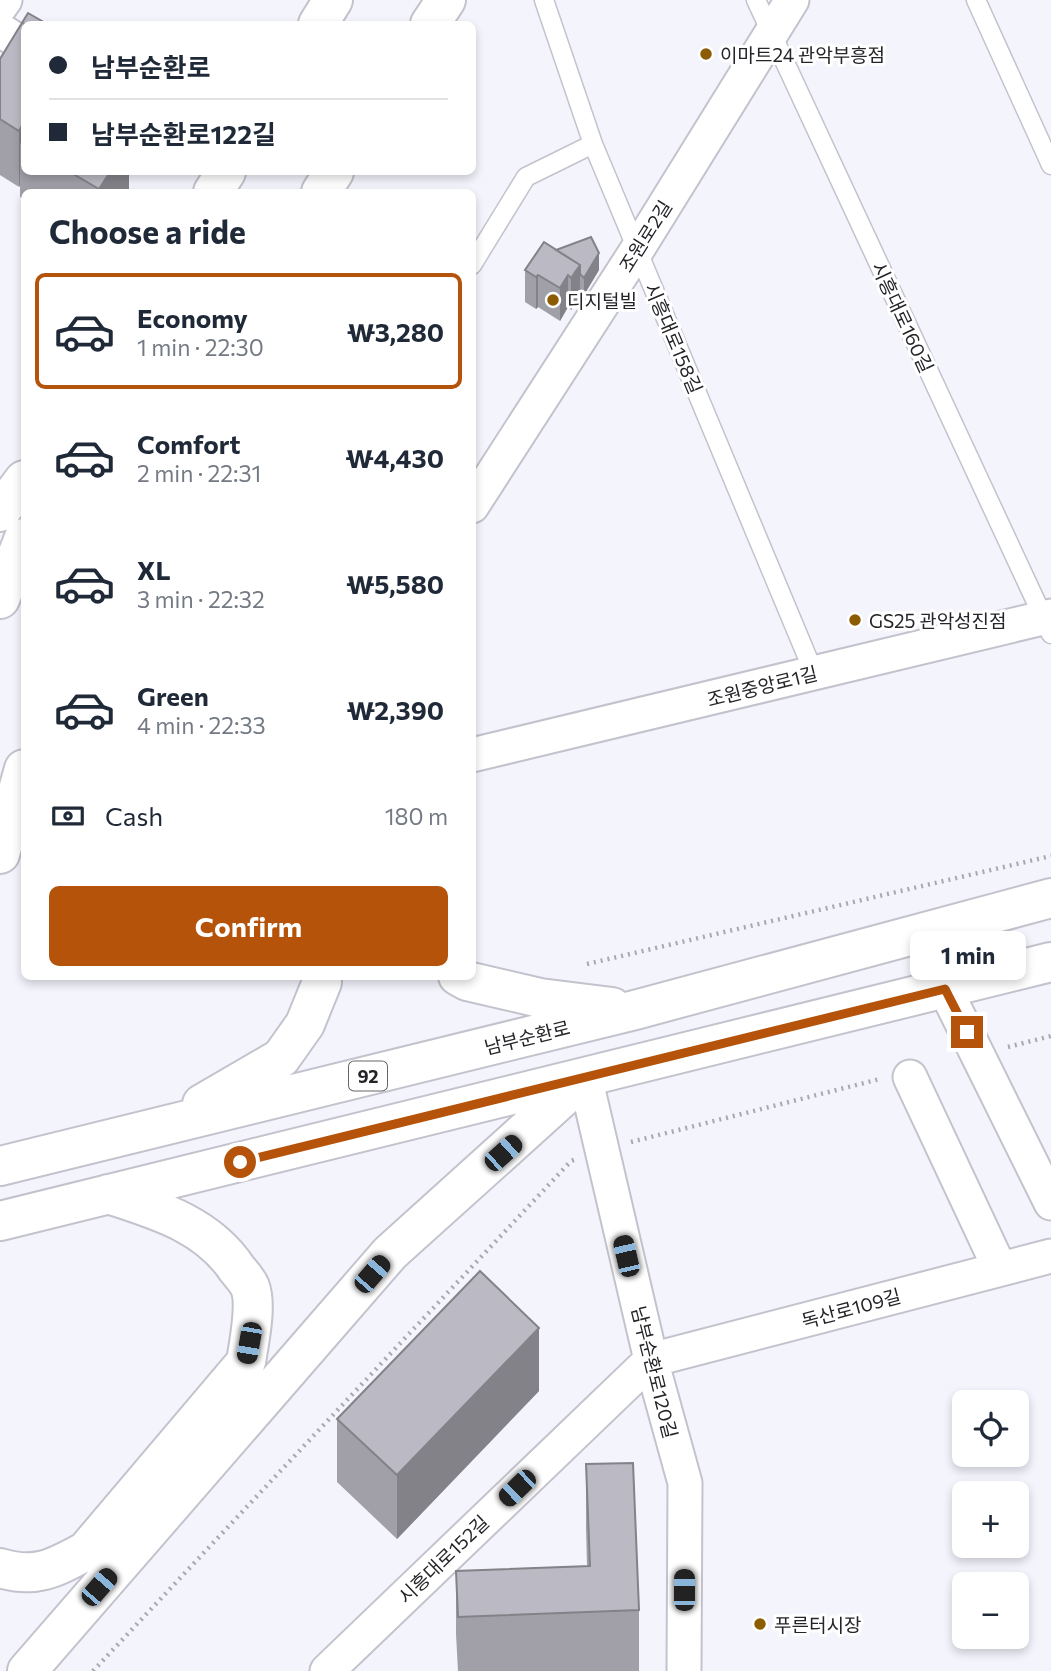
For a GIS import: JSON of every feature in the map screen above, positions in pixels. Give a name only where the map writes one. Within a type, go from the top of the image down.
[{"type":"main road","points":[[320,21],[333,0]]},
{"type":"main road","points":[[432,21],[446,0]]},
{"type":"main road","points":[[0,512],[21,484]]},
{"type":"main road","points":[[0,598],[21,546]]},
{"type":"main road","points":[[0,854],[17,814],[21,788]]},
{"type":"main road","name":"남부순환로","points":[[0,1166],[635,1010],[1051,898]]},
{"type":"main road","points":[[0,1221],[1051,962]]},
{"type":"main road","points":[[101,1141],[201,1105],[281,1058],[305,1024],[322,980]]},
{"type":"main road","points":[[465,980],[540,998],[635,1010]]},
{"type":"main road","points":[[27,1671],[390,1253],[585,1077]]},
{"type":"main road","points":[[0,1568],[19,1574],[52,1569],[86,1551],[246,1362],[252,1323],[250,1287],[230,1258],[206,1234],[167,1214],[108,1194]]},
{"type":"street","points":[[0,7],[5,0]]},
{"type":"street","name":"조원로2길","points":[[476,500],[637,250],[792,0]]},
{"type":"street","points":[[0,30],[21,43]]},
{"type":"street","name":"조원중앙로1길","points":[[476,754],[814,673],[1049,622]]},
{"type":"street","points":[[945,989],[1051,1203]]},
{"type":"street","name":"남부순환로120길","points":[[585,1077],[651,1360],[685,1483],[684,1671]]},
{"type":"street","points":[[898,1077],[1000,1269]]},
{"type":"street","name":"독산로109길","points":[[651,1360],[1051,1256]]},
{"type":"street","name":"시흥대로152길","points":[[327,1671],[651,1360]]},
{"type":"lane","name":"시흥대로158길","points":[[544,0],[593,144],[814,673]]},
{"type":"lane","name":"시흥대로160길","points":[[756,0],[1049,622]]},
{"type":"lane","points":[[976,0],[1051,165]]},
{"type":"lane","points":[[476,258],[526,177],[593,144]]},
{"type":"path","points":[[587,964],[1051,856]]},
{"type":"path","points":[[977,1055],[1051,1036]]},
{"type":"path","points":[[93,1671],[571,1161],[651,1136],[898,1077]]},
{"type":"building","points":[[28,13],[42,21],[23,21]]},
{"type":"building","points":[[21,24],[19,131],[0,119],[0,59]]},
{"type":"building","points":[[75,175],[108,175],[99,189]]},
{"type":"building","points":[[591,237],[599,253],[584,278],[580,274],[580,265],[556,250]]},
{"type":"building","points":[[544,242],[580,265],[571,278],[568,275],[560,288],[525,270]]},
{"type":"building","points":[[480,1271],[539,1328],[397,1475],[337,1419]]},
{"type":"building","points":[[633,1463],[639,1610],[458,1617],[456,1571],[590,1566],[586,1464]]},
{"type":"place","name":"이마트24 관악부흥점","points":[[706,54]]},
{"type":"place","name":"디지털빌","points":[[553,300]]},
{"type":"place","name":"GS25 관악성진점","points":[[855,620]]},
{"type":"place","name":"푸른터시장","points":[[760,1624]]},
{"type":"route","points":[[240,1162],[945,989],[967,1032]]}]
